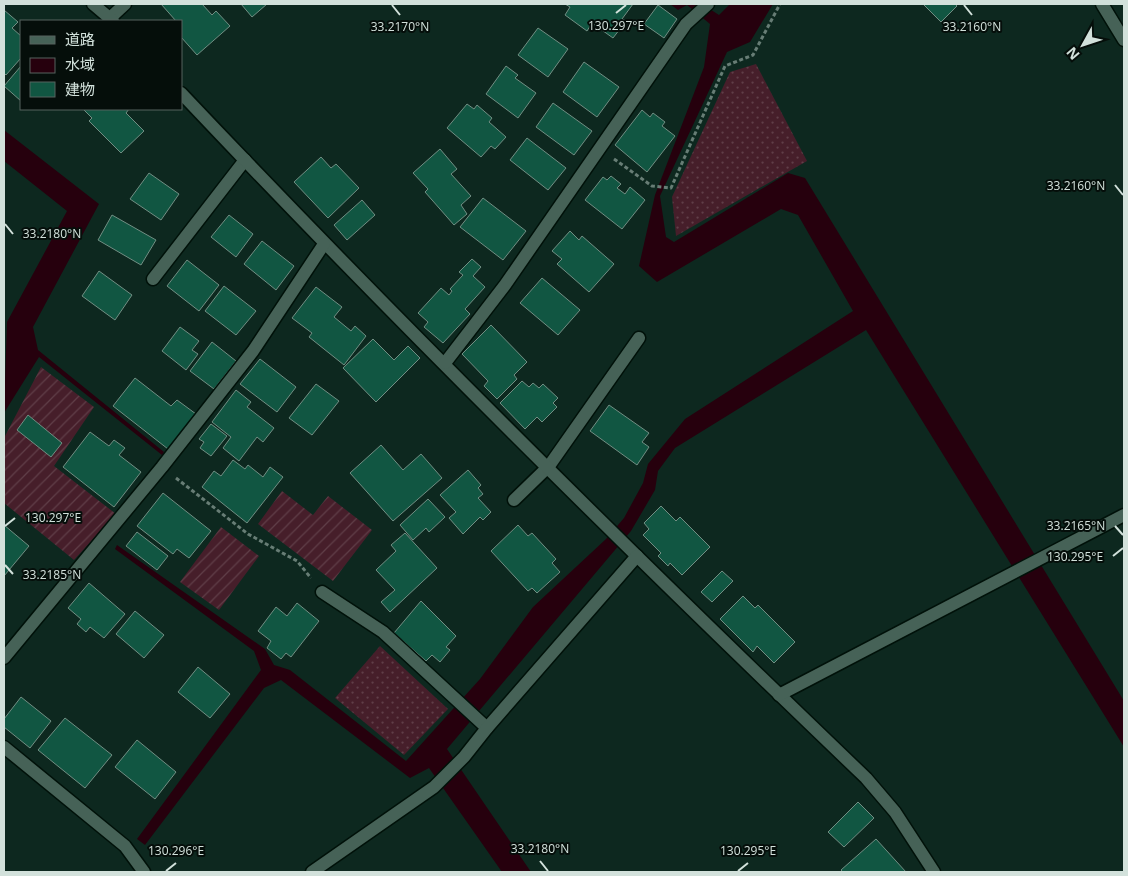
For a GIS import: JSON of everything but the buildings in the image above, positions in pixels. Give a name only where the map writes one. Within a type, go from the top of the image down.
[{"type":"street","points":[[93,4],[111,20],[125,4]]},
{"type":"street","points":[[445,363],[505,285],[693,16],[708,4]]},
{"type":"street","points":[[1102,4],[1124,40]]},
{"type":"street","points":[[182,94],[324,244],[549,466],[637,556],[866,778],[896,812],[934,872]]},
{"type":"street","points":[[152,279],[245,160]]},
{"type":"street","points":[[4,657],[162,467],[253,352],[324,244]]},
{"type":"street","points":[[514,500],[549,466],[639,338]]},
{"type":"street","points":[[779,695],[1124,515]]},
{"type":"street","points":[[312,872],[434,787],[464,757],[483,724],[637,556]]},
{"type":"street","points":[[322,592],[383,632],[483,724]]},
{"type":"street","points":[[4,747],[125,846],[144,872]]},
{"type":"path","points":[[600,148],[652,186],[671,188],[726,66],[753,55],[780,4]]},
{"type":"path","points":[[162,467],[248,534],[297,561],[322,592]]},
{"type":"shaded area","points":[[756,64],[807,161],[676,236],[672,197],[730,72]]},
{"type":"shaded area","points":[[41,367],[94,407],[54,466],[116,514],[74,560],[4,503],[4,438]]},
{"type":"shaded area","points":[[282,491],[313,515],[328,496],[372,530],[333,581],[258,524]]},
{"type":"shaded area","points":[[221,527],[259,556],[219,610],[180,582]]},
{"type":"shaded area","points":[[380,646],[448,709],[404,755],[335,698]]},
{"type":"water","points":[[670,4],[702,4],[719,15],[730,4],[773,4],[750,42],[727,52],[660,196],[666,237],[674,242],[788,173],[805,178],[1124,701],[1124,747],[866,330],[675,448],[658,471],[655,490],[631,531],[447,749],[531,872],[502,872],[429,768],[410,778],[281,680],[264,688],[145,845],[137,839],[261,670],[254,651],[115,549],[117,545],[265,649],[274,665],[290,670],[406,761],[480,679],[533,607],[606,539],[624,518],[643,483],[648,464],[685,419],[853,311],[798,215],[781,209],[657,282],[639,266],[655,195],[704,67],[710,24],[687,5],[678,10]]},
{"type":"water","points":[[4,130],[99,204],[33,327],[38,350],[164,452],[162,455],[39,357],[4,413],[7,322],[67,211],[4,161]]}]
